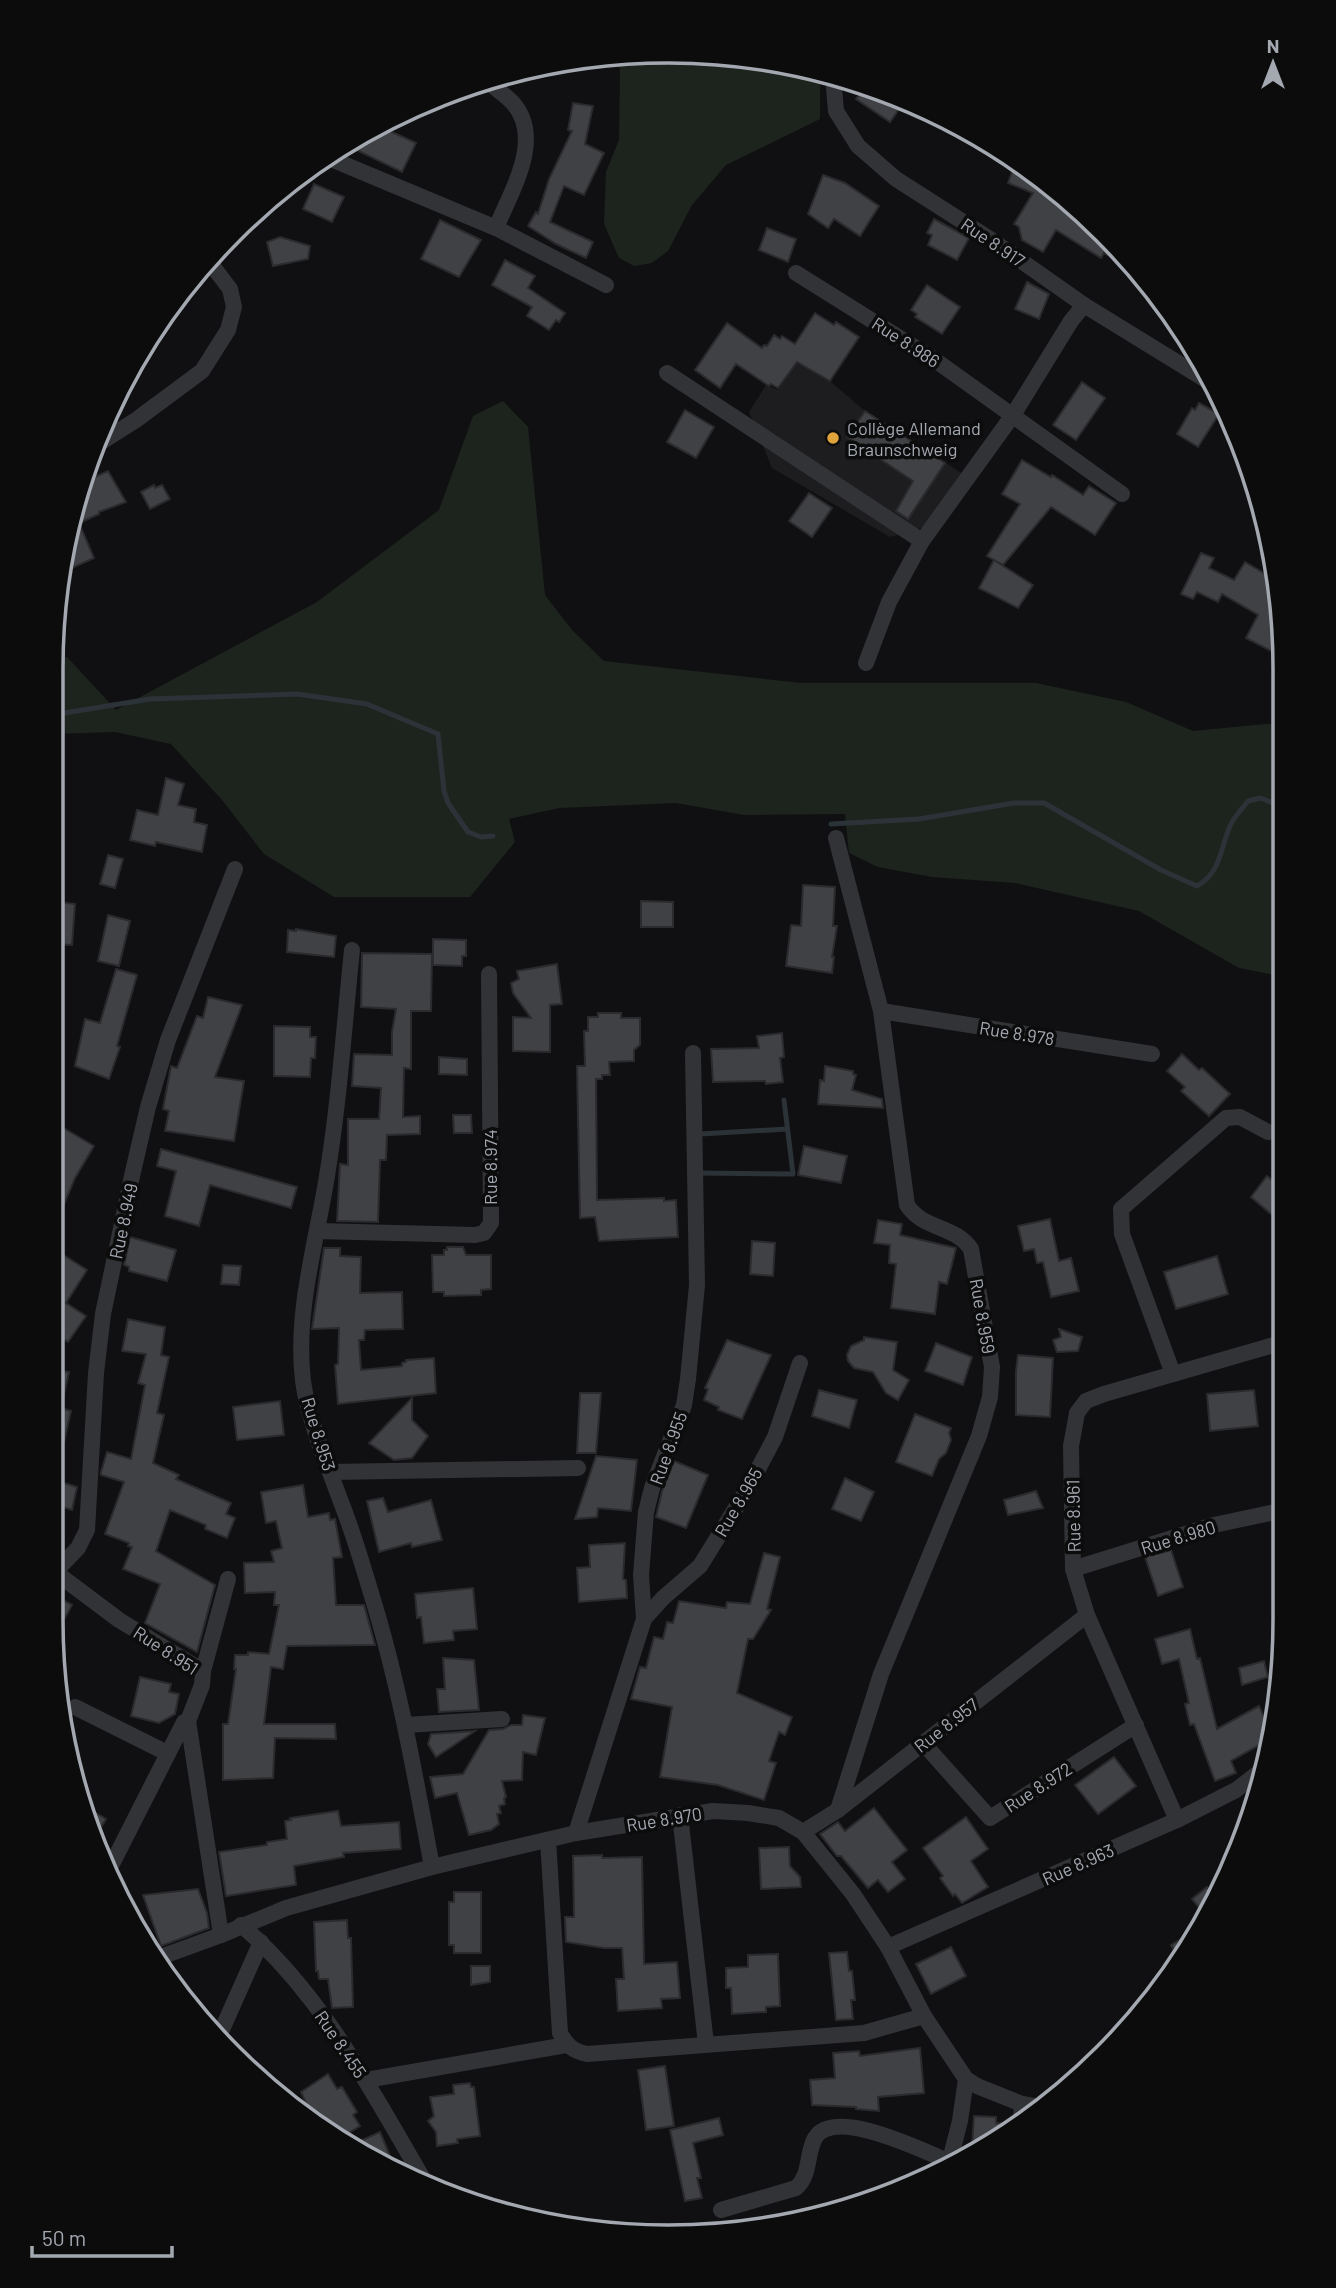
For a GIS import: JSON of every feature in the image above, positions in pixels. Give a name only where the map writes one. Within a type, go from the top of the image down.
[{"type":"street","name":"Rue 8.917","points":[[834,87],[836,111],[858,146],[896,179],[993,241],[1084,305],[1197,374]]},
{"type":"street","points":[[496,88],[519,111],[527,137],[525,155],[496,228]]},
{"type":"street","points":[[337,162],[496,228],[606,285]]},
{"type":"street","points":[[108,437],[202,371],[228,330],[234,307],[230,289],[214,268]]},
{"type":"street","name":"Rue 8.986","points":[[796,273],[935,360],[1122,494]]},
{"type":"street","points":[[866,663],[889,602],[922,541],[1013,415],[1071,321],[1084,305]]},
{"type":"street","points":[[667,373],[922,541]]},
{"type":"street","name":"Rue 8.959","points":[[836,838],[881,1011],[907,1205],[913,1214],[925,1223],[964,1239],[971,1249],[992,1367],[990,1397],[979,1436],[881,1674],[838,1810]]},
{"type":"street","name":"Rue 8.949","points":[[63,1564],[78,1548],[87,1530],[96,1373],[103,1314],[148,1107],[168,1040],[234,869]]},
{"type":"street","name":"Rue 8.953","points":[[352,950],[335,1112],[306,1289],[301,1346],[303,1369],[309,1412],[352,1530],[388,1648],[406,1725],[432,1867]]},
{"type":"street","name":"Rue 8.974","points":[[317,1231],[475,1236],[484,1233],[491,1223],[489,974]]},
{"type":"street","name":"Rue 8.978","points":[[881,1011],[1152,1054]]},
{"type":"street","name":"Rue 8.955","points":[[576,1833],[644,1619],[640,1575],[646,1512],[652,1488],[684,1405],[698,1285],[694,1053]]},
{"type":"street","points":[[1173,1374],[1122,1234],[1121,1209],[1226,1118],[1240,1117],[1268,1132]]},
{"type":"street","name":"Rue 8.961","points":[[1177,1820],[1087,1615],[1073,1569],[1071,1446],[1077,1413],[1086,1401],[1273,1345]]},
{"type":"street","name":"Rue 8.965","points":[[644,1619],[663,1598],[700,1566],[747,1490],[775,1437],[800,1363]]},
{"type":"street","points":[[330,1472],[578,1468]]},
{"type":"street","name":"Rue 8.980","points":[[1073,1569],[1214,1525],[1273,1512]]},
{"type":"street","points":[[203,1671],[228,1579]]},
{"type":"street","name":"Rue 8.951","points":[[63,1581],[119,1620],[203,1671],[202,1685],[188,1721],[184,1721],[113,1861]]},
{"type":"street","name":"Rue 8.957","points":[[803,1832],[838,1810],[1087,1615]]},
{"type":"street","points":[[75,1707],[167,1753]]},
{"type":"street","points":[[406,1725],[502,1719]]},
{"type":"street","points":[[188,1721],[221,1935]]},
{"type":"street","name":"Rue 8.972","points":[[923,1743],[990,1818],[1136,1725]]},
{"type":"street","name":"Rue 8.963","points":[[888,1947],[1177,1820],[1236,1790],[1252,1778]]},
{"type":"street","name":"Rue 8.970","points":[[165,1956],[286,1908],[432,1867],[576,1833],[680,1815],[713,1811],[748,1813],[779,1818],[803,1832],[853,1894],[888,1947],[924,2016],[966,2079]]},
{"type":"street","points":[[680,1815],[706,2045]]},
{"type":"street","points":[[548,1840],[560,2033],[566,2045],[577,2052],[587,2054],[864,2033],[924,2016]]},
{"type":"street","name":"Rue 8.455","points":[[241,1925],[261,1942],[321,2012],[366,2080],[419,2171]]},
{"type":"street","points":[[222,2029],[261,1942]]},
{"type":"street","points":[[366,2080],[566,2045]]},
{"type":"street","points":[[950,2155],[960,2121],[966,2079],[977,2086],[1029,2105]]},
{"type":"street","points":[[1022,2110],[1023,2104]]},
{"type":"street","points":[[721,2210],[796,2188],[804,2182],[813,2142],[818,2134],[826,2129],[868,2129],[944,2158]]},
{"type":"shaded area","points":[[628,64],[708,64],[747,68],[820,83],[820,119],[726,165],[692,205],[668,251],[652,263],[634,266],[619,258],[604,224],[606,172],[619,140],[618,65]]},
{"type":"shaded area","name":"Collège Allemand Braunschweig","points":[[797,361],[830,381],[865,411],[966,476],[932,525],[890,537],[772,468],[749,412],[766,385],[778,390]]},
{"type":"shaded area","points":[[503,401],[528,427],[545,595],[572,630],[604,661],[801,683],[1036,683],[1126,702],[1193,731],[1273,724],[1273,975],[1239,968],[1139,911],[1015,883],[932,877],[878,867],[849,853],[845,814],[744,815],[676,803],[559,808],[509,819],[515,842],[470,897],[334,897],[264,854],[222,800],[171,744],[115,732],[63,734],[63,657],[67,657],[116,710],[317,602],[439,510],[473,416]]},
{"type":"building","points":[[860,94],[899,109],[890,122],[856,99]]},
{"type":"building","points":[[573,103],[593,106],[585,144],[604,153],[584,195],[564,186],[550,222],[593,242],[586,258],[556,244],[528,226],[536,212],[538,214],[549,179],[572,131],[568,130]]},
{"type":"building","points":[[390,131],[416,143],[402,172],[356,150]]},
{"type":"building","points":[[1012,171],[1067,213],[1113,258],[1104,253],[1101,258],[1056,230],[1043,252],[1022,240],[1019,227],[1014,224],[1033,193],[1008,183]]},
{"type":"building","points":[[823,175],[845,183],[879,206],[860,236],[834,219],[828,228],[808,214]]},
{"type":"building","points":[[314,184],[344,197],[332,222],[303,209]]},
{"type":"building","points":[[934,219],[969,238],[957,260],[928,245],[932,235],[927,233]]},
{"type":"building","points":[[440,220],[481,240],[459,277],[421,259]]},
{"type":"building","points":[[767,228],[796,239],[788,262],[759,250]]},
{"type":"building","points":[[280,237],[310,246],[308,259],[273,266],[267,242]]},
{"type":"building","points":[[505,260],[535,276],[528,288],[565,313],[549,330],[527,316],[532,307],[492,285]]},
{"type":"building","points":[[1027,282],[1049,294],[1039,319],[1015,309]]},
{"type":"building","points":[[927,285],[960,307],[942,334],[915,317],[917,314],[911,310]]},
{"type":"building","points":[[815,313],[834,325],[836,322],[859,337],[830,381],[797,362],[778,388],[771,384],[769,386],[736,364],[720,388],[695,370],[727,323],[762,348],[767,346],[774,335],[780,339],[782,336],[795,344]]},
{"type":"building","points":[[1082,382],[1105,398],[1076,440],[1053,425]]},
{"type":"building","points":[[1199,403],[1218,416],[1198,447],[1177,434],[1192,408],[1195,410]]},
{"type":"building","points":[[685,410],[714,427],[696,458],[667,442]]},
{"type":"building","points":[[865,411],[945,463],[908,519],[896,511],[913,481],[847,437]]},
{"type":"building","points":[[1022,460],[1083,495],[1089,486],[1116,503],[1095,535],[1051,507],[1003,565],[987,556],[1020,504],[1002,494]]},
{"type":"building","points":[[108,471],[126,502],[81,522],[84,511],[94,477]]},
{"type":"building","points":[[154,485],[155,488],[162,485],[170,499],[150,509],[141,492]]},
{"type":"building","points":[[809,493],[832,508],[812,537],[789,521]]},
{"type":"building","points":[[80,526],[94,558],[72,568]]},
{"type":"building","points":[[1201,553],[1214,558],[1209,568],[1234,580],[1245,562],[1265,574],[1273,652],[1246,638],[1258,615],[1222,594],[1218,602],[1197,592],[1193,599],[1181,594]]},
{"type":"building","points":[[994,560],[1033,585],[1018,608],[979,588]]},
{"type":"building","points":[[166,778],[184,784],[178,805],[196,809],[194,822],[207,825],[202,852],[156,842],[155,846],[130,840],[137,810],[158,815]]},
{"type":"building","points":[[108,855],[123,859],[115,888],[100,884]]},
{"type":"building","points":[[803,885],[835,887],[833,926],[837,926],[832,973],[786,966],[791,925],[801,926]]},
{"type":"building","points":[[641,901],[673,902],[673,927],[641,927]]},
{"type":"building","points":[[63,902],[75,904],[72,945],[63,945]]},
{"type":"building","points":[[108,915],[130,921],[119,966],[98,961]]},
{"type":"building","points":[[288,930],[336,936],[334,957],[287,952]]},
{"type":"building","points":[[433,939],[466,940],[466,956],[462,956],[462,966],[433,965]]},
{"type":"building","points":[[362,953],[432,954],[431,1011],[411,1011],[411,1069],[404,1068],[403,1117],[420,1116],[420,1134],[387,1135],[386,1160],[380,1160],[378,1222],[337,1221],[340,1164],[348,1165],[348,1119],[379,1119],[381,1088],[352,1086],[354,1054],[392,1055],[396,1009],[361,1007]]},
{"type":"building","points":[[557,964],[562,1004],[550,1005],[550,1052],[513,1051],[513,1017],[531,1018],[513,993],[511,983],[519,979],[517,971]]},
{"type":"building","points":[[116,969],[137,975],[117,1046],[120,1047],[109,1079],[75,1066],[85,1019],[100,1023]]},
{"type":"building","points":[[208,997],[242,1005],[215,1077],[244,1081],[234,1141],[165,1131],[169,1111],[163,1109],[171,1066],[177,1068],[197,1016],[203,1018]]},
{"type":"building","points":[[598,1013],[621,1013],[621,1018],[640,1018],[640,1045],[634,1050],[634,1061],[609,1062],[610,1075],[602,1075],[602,1079],[596,1079],[597,1200],[676,1200],[678,1237],[599,1241],[595,1217],[580,1218],[577,1066],[585,1066],[584,1031],[588,1031],[588,1017],[598,1017]]},
{"type":"building","points":[[274,1026],[310,1027],[310,1037],[316,1037],[315,1058],[311,1058],[310,1077],[274,1076]]},
{"type":"building","points":[[782,1033],[784,1057],[780,1058],[783,1082],[713,1082],[711,1049],[759,1048],[757,1036]]},
{"type":"building","points":[[1182,1054],[1230,1094],[1209,1116],[1181,1091],[1185,1087],[1167,1071]]},
{"type":"building","points":[[439,1057],[467,1059],[467,1075],[439,1074]]},
{"type":"building","points":[[825,1066],[853,1071],[856,1075],[852,1090],[882,1099],[883,1108],[818,1104],[820,1080],[824,1081]]},
{"type":"building","points":[[453,1115],[471,1115],[472,1133],[454,1133]]},
{"type":"building","points":[[63,1128],[94,1146],[75,1178],[63,1206]]},
{"type":"building","points":[[804,1146],[847,1156],[841,1183],[798,1175]]},
{"type":"building","points":[[161,1149],[297,1187],[291,1208],[210,1185],[199,1226],[165,1216],[176,1171],[157,1166]]},
{"type":"building","points":[[1267,1176],[1273,1181],[1273,1216],[1251,1197]]},
{"type":"building","points":[[1050,1219],[1059,1261],[1071,1258],[1079,1291],[1051,1297],[1043,1262],[1037,1263],[1034,1249],[1024,1251],[1018,1226]]},
{"type":"building","points":[[878,1220],[902,1224],[900,1235],[956,1248],[947,1284],[939,1282],[935,1314],[891,1308],[896,1264],[889,1263],[890,1245],[874,1243]]},
{"type":"building","points":[[130,1237],[176,1250],[167,1281],[129,1271],[129,1267],[124,1265]]},
{"type":"building","points":[[752,1241],[775,1243],[773,1276],[750,1274]]},
{"type":"building","points":[[447,1247],[463,1247],[466,1255],[491,1255],[491,1289],[481,1290],[481,1295],[444,1296],[444,1292],[433,1292],[432,1255],[444,1255]]},
{"type":"building","points":[[324,1248],[340,1248],[340,1256],[361,1257],[360,1293],[402,1292],[403,1329],[365,1330],[364,1340],[359,1340],[361,1370],[402,1366],[406,1360],[434,1358],[436,1393],[338,1404],[335,1365],[338,1364],[339,1328],[312,1329]]},
{"type":"building","points":[[63,1255],[87,1270],[66,1303],[86,1316],[68,1342],[63,1339]]},
{"type":"building","points":[[1217,1256],[1228,1294],[1176,1309],[1164,1272]]},
{"type":"building","points":[[223,1265],[241,1266],[239,1285],[221,1284]]},
{"type":"building","points":[[128,1319],[165,1327],[161,1355],[169,1357],[157,1413],[164,1415],[153,1463],[179,1475],[176,1479],[231,1503],[226,1514],[235,1518],[227,1538],[205,1529],[206,1525],[170,1510],[156,1551],[215,1585],[197,1652],[145,1623],[160,1584],[123,1569],[132,1547],[128,1546],[129,1543],[105,1534],[124,1482],[101,1475],[101,1472],[107,1452],[131,1459],[145,1385],[138,1383],[146,1354],[122,1351]]},
{"type":"building","points":[[1059,1329],[1082,1337],[1078,1351],[1057,1352],[1053,1340],[1061,1337]]},
{"type":"building","points":[[864,1337],[897,1342],[893,1370],[909,1380],[898,1400],[886,1393],[873,1372],[854,1368],[848,1361],[847,1355],[851,1346],[864,1340]]},
{"type":"building","points":[[727,1340],[771,1355],[742,1419],[718,1410],[719,1407],[704,1400],[708,1389],[705,1388]]},
{"type":"building","points":[[936,1343],[972,1357],[963,1385],[925,1371]]},
{"type":"building","points":[[1018,1355],[1053,1358],[1050,1417],[1016,1415]]},
{"type":"building","points":[[63,1371],[69,1372],[63,1399]]},
{"type":"building","points":[[819,1390],[857,1400],[849,1428],[812,1416]]},
{"type":"building","points":[[1254,1390],[1258,1426],[1210,1431],[1207,1394]]},
{"type":"building","points":[[580,1393],[601,1393],[596,1453],[577,1453]]},
{"type":"building","points":[[412,1398],[412,1420],[428,1436],[412,1458],[394,1460],[369,1443]]},
{"type":"building","points":[[280,1401],[284,1435],[237,1440],[233,1407]]},
{"type":"building","points":[[63,1409],[71,1411],[63,1442]]},
{"type":"building","points":[[915,1414],[951,1428],[951,1440],[946,1453],[939,1459],[932,1476],[896,1462]]},
{"type":"building","points":[[596,1456],[637,1460],[631,1511],[598,1508],[597,1517],[575,1519]]},
{"type":"building","points":[[674,1461],[708,1475],[686,1528],[656,1517],[662,1491]]},
{"type":"building","points":[[845,1478],[874,1492],[861,1521],[832,1509]]},
{"type":"building","points":[[63,1483],[77,1487],[72,1510],[63,1507]]},
{"type":"building","points":[[303,1485],[308,1517],[329,1513],[330,1520],[335,1519],[342,1557],[333,1558],[336,1605],[364,1605],[375,1645],[287,1646],[283,1669],[271,1667],[264,1724],[335,1724],[336,1739],[275,1738],[273,1778],[223,1780],[223,1724],[228,1724],[236,1669],[235,1655],[248,1655],[248,1652],[269,1654],[279,1605],[274,1605],[275,1592],[245,1593],[244,1563],[274,1562],[271,1551],[282,1548],[276,1521],[266,1523],[261,1492]]},
{"type":"building","points":[[1036,1491],[1043,1508],[1008,1515],[1004,1500]]},
{"type":"building","points":[[383,1498],[388,1512],[431,1500],[442,1540],[412,1547],[411,1543],[379,1552],[367,1501]]},
{"type":"building","points":[[625,1543],[623,1579],[626,1580],[627,1598],[579,1602],[577,1568],[590,1567],[589,1545]]},
{"type":"building","points":[[1171,1550],[1183,1587],[1158,1596],[1145,1557]]},
{"type":"building","points":[[764,1553],[780,1557],[767,1609],[771,1610],[753,1639],[748,1639],[737,1693],[792,1717],[785,1735],[779,1732],[769,1761],[776,1763],[764,1800],[718,1785],[660,1777],[672,1707],[631,1699],[640,1667],[646,1668],[654,1637],[663,1639],[667,1622],[673,1623],[679,1601],[726,1608],[727,1602],[750,1604]]},
{"type":"building","points":[[473,1588],[477,1629],[453,1631],[454,1640],[424,1643],[421,1617],[417,1618],[415,1594]]},
{"type":"building","points":[[63,1600],[72,1605],[63,1621]]},
{"type":"building","points":[[1190,1629],[1217,1729],[1259,1706],[1265,1718],[1259,1745],[1231,1761],[1236,1773],[1215,1781],[1194,1724],[1190,1725],[1185,1704],[1189,1703],[1179,1659],[1162,1664],[1155,1639]]},
{"type":"building","points":[[443,1658],[474,1660],[479,1710],[439,1712],[437,1689],[445,1689]]},
{"type":"building","points":[[1264,1661],[1268,1677],[1242,1685],[1239,1668]]},
{"type":"building","points":[[140,1677],[171,1684],[169,1692],[179,1694],[175,1714],[159,1723],[131,1716]]},
{"type":"building","points":[[523,1715],[545,1718],[536,1755],[523,1752],[522,1780],[502,1781],[506,1797],[505,1804],[499,1806],[499,1824],[491,1830],[469,1835],[457,1793],[435,1798],[430,1777],[463,1774],[489,1730],[522,1725]]},
{"type":"building","points":[[475,1731],[436,1757],[428,1744],[431,1734]]},
{"type":"building","points":[[1114,1757],[1136,1786],[1098,1814],[1075,1785]]},
{"type":"building","points":[[874,1808],[907,1850],[892,1862],[905,1879],[888,1892],[878,1880],[868,1888],[820,1834],[838,1822],[845,1831]]},
{"type":"building","points":[[338,1811],[341,1826],[399,1822],[401,1849],[343,1853],[344,1857],[294,1866],[296,1885],[226,1896],[219,1852],[267,1845],[267,1842],[287,1839],[285,1821],[291,1820],[290,1818]]},
{"type":"building","points":[[94,1812],[106,1819],[100,1828]]},
{"type":"building","points":[[966,1817],[988,1849],[971,1861],[988,1887],[962,1903],[955,1894],[953,1896],[940,1878],[943,1876],[923,1848]]},
{"type":"building","points":[[789,1847],[790,1866],[800,1877],[801,1887],[761,1889],[759,1848]]},
{"type":"building","points":[[602,1855],[602,1858],[642,1857],[644,1964],[677,1962],[680,1998],[661,1999],[662,2008],[618,2011],[616,1979],[624,1979],[622,1948],[566,1942],[565,1917],[574,1917],[573,1856]]},
{"type":"building","points":[[1207,1887],[1210,1890],[1200,1908],[1192,1899]]},
{"type":"building","points":[[198,1889],[207,1913],[209,1928],[161,1946],[143,1895]]},
{"type":"building","points":[[454,1892],[481,1892],[481,1953],[454,1953],[454,1945],[449,1945],[449,1902],[454,1902]]},
{"type":"building","points":[[347,1920],[348,1938],[351,1938],[353,2007],[332,2008],[328,1979],[319,1979],[316,1971],[314,1922]]},
{"type":"building","points":[[1182,1939],[1174,1951],[1171,1945]]},
{"type":"building","points":[[951,1947],[966,1976],[931,1994],[916,1964]]},
{"type":"building","points":[[847,1952],[855,2000],[851,2000],[853,2019],[836,2020],[829,1953]]},
{"type":"building","points":[[778,1954],[780,2006],[766,2007],[766,2012],[732,2014],[731,1988],[726,1988],[726,1968],[748,1967],[748,1955]]},
{"type":"building","points":[[471,1966],[490,1966],[490,1982],[471,1985]]},
{"type":"building","points":[[920,2048],[924,2093],[878,2097],[879,2111],[812,2105],[810,2080],[835,2078],[833,2053],[859,2051],[860,2056]]},
{"type":"building","points":[[665,2066],[674,2126],[646,2130],[638,2070]]},
{"type":"building","points":[[328,2074],[337,2089],[342,2087],[357,2112],[353,2115],[360,2126],[348,2133],[307,2105],[301,2092]]},
{"type":"building","points":[[470,2083],[471,2087],[474,2087],[480,2136],[457,2139],[458,2143],[437,2146],[436,2132],[428,2121],[434,2116],[430,2097],[454,2094],[453,2085]]},
{"type":"building","points":[[974,2116],[996,2117],[996,2123],[1003,2123],[972,2143]]},
{"type":"building","points":[[719,2118],[723,2135],[693,2143],[701,2178],[697,2178],[702,2198],[685,2201],[670,2130]]},
{"type":"building","points":[[380,2132],[390,2156],[384,2154],[360,2141]]},
{"type":"waterway","points":[[63,713],[150,699],[297,694],[367,704],[438,734],[444,791],[448,803],[468,832],[481,837],[493,836]]},
{"type":"waterway","points":[[831,824],[919,819],[1014,803],[1044,803],[1161,870],[1197,886],[1216,866],[1231,824],[1248,801],[1260,798],[1273,803]]},
{"type":"waterway","points":[[700,1173],[793,1174],[784,1100]]},
{"type":"waterway","points":[[700,1134],[787,1129]]},
{"type":"place","name":"Collège Allemand Braunschweig","points":[[833,438]]}]
